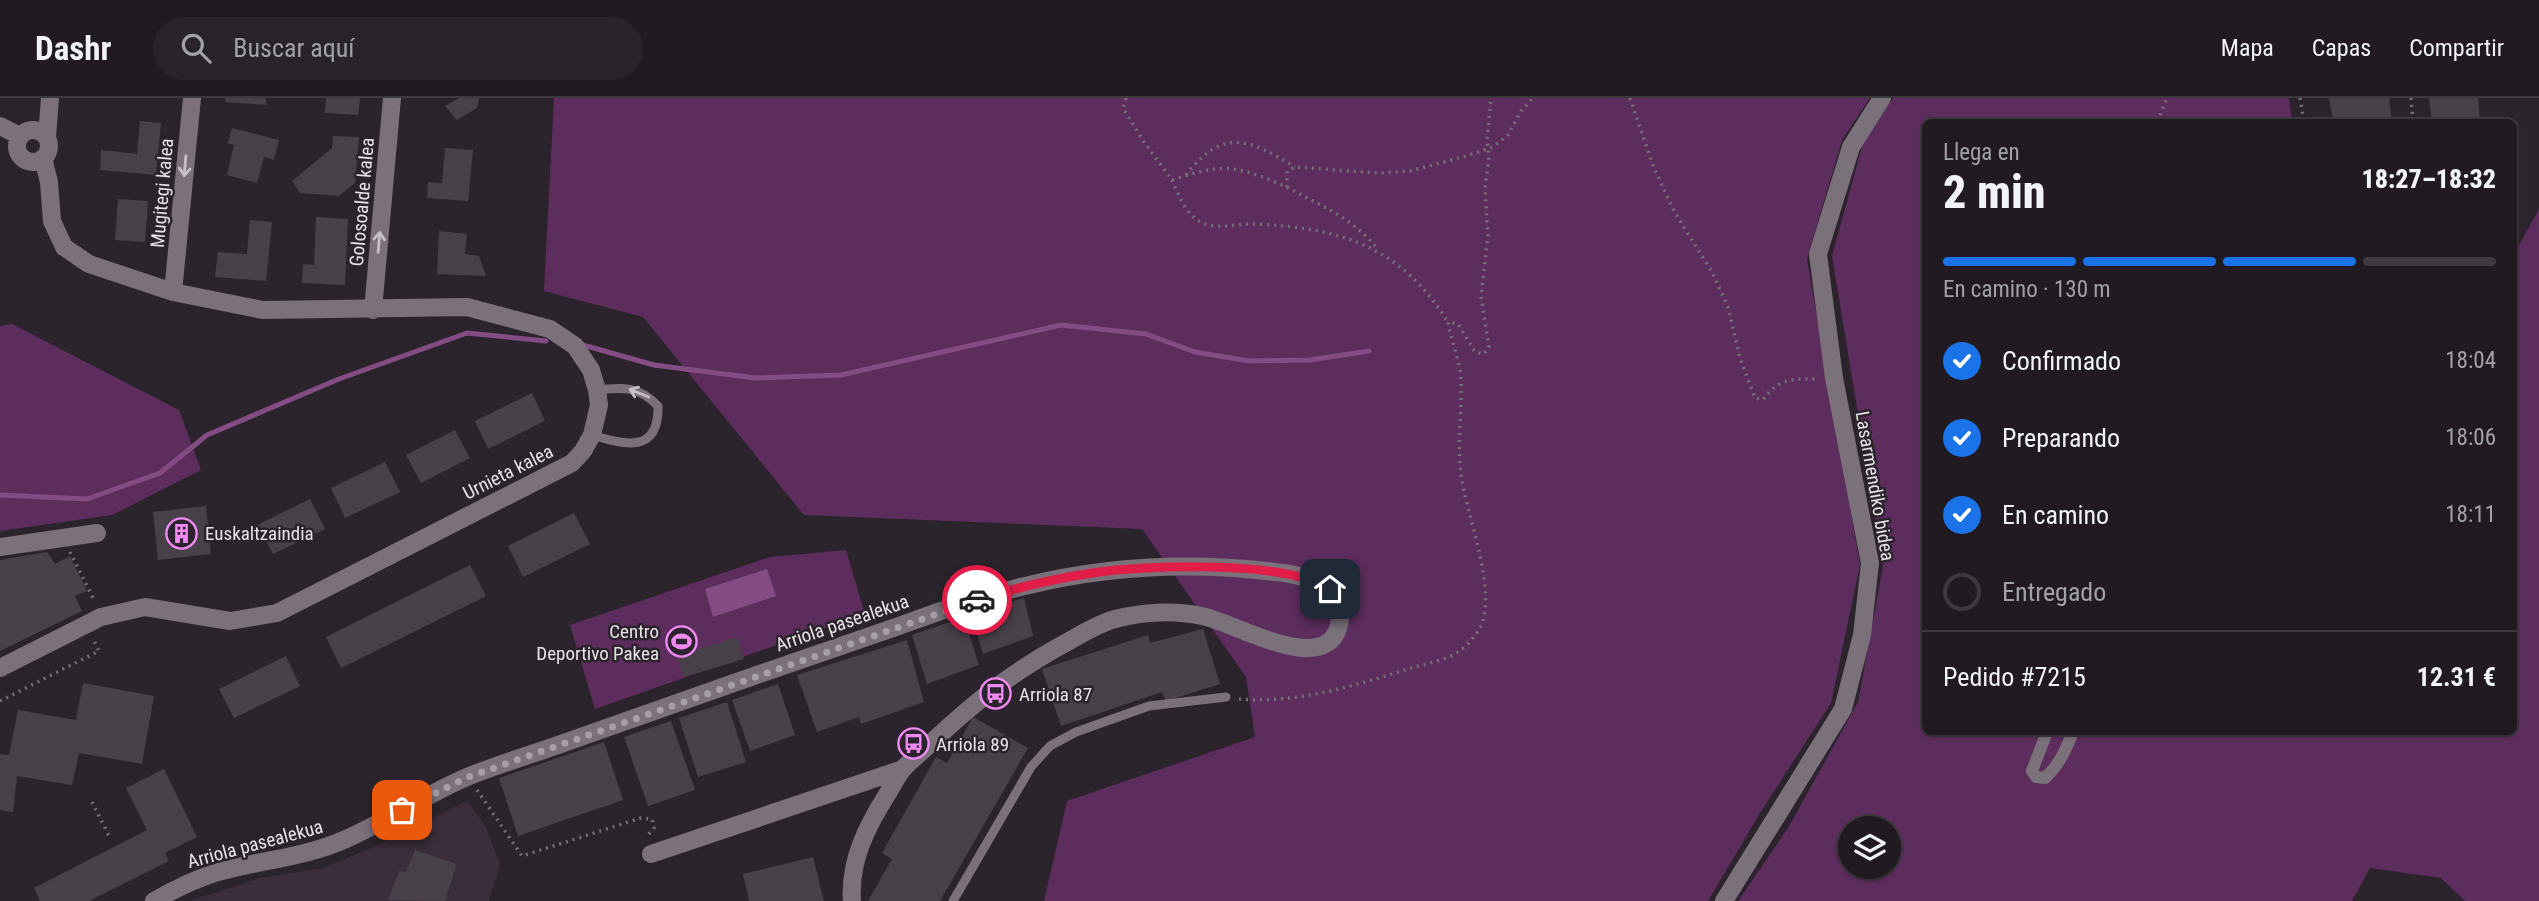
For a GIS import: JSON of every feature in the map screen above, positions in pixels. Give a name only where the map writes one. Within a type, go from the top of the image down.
[{"type":"street","points":[[47,137],[34,130],[20,136],[17,146],[21,157],[31,161],[43,158],[48,150],[50,98]]},
{"type":"street","name":"Mugitegi kalea","points":[[173,292],[192,98]]},
{"type":"street","name":"Golosoalde kalea","points":[[373,310],[392,98]]},
{"type":"street","name":"Lasarmendiko bidea","points":[[1724,901],[1843,709],[1862,635],[1870,563],[1834,378],[1818,254],[1851,147],[1882,98]]},
{"type":"street","points":[[0,126],[20,136]]},
{"type":"street","name":"Urnieta kalea","points":[[0,668],[102,617],[145,607],[230,621],[277,613],[572,463],[592,435],[599,405],[591,370],[575,346],[550,329],[467,307],[263,310],[173,292],[89,264],[64,247],[52,221],[49,182],[43,158]]},
{"type":"street","points":[[0,547],[97,533]]},
{"type":"street","name":"Arriola pasealekua","points":[[154,901],[178,887],[216,873],[307,854],[348,839],[468,777],[941,611],[1025,586],[1123,569],[1210,567],[1282,572],[1320,582],[1336,598],[1340,618],[1334,637],[1326,645],[1307,650],[1285,645],[1217,620],[1180,613],[1113,620],[1046,653],[969,707],[903,769],[870,820],[858,850],[851,883],[852,901]]},
{"type":"street","points":[[2046,735],[2032,771],[2036,777],[2045,778],[2056,768],[2065,755],[2072,735]]},
{"type":"street","name":"Arriola pasealekua","points":[[651,854],[903,769]]},
{"type":"lane","points":[[592,435],[628,444],[643,441],[653,433],[658,422],[657,406],[647,395],[630,389],[597,390]]},
{"type":"lane","points":[[953,901],[1031,766],[1050,746],[1076,732],[1149,706],[1226,697]]},
{"type":"path","points":[[1126,98],[1123,108],[1172,180],[1185,206],[1203,223],[1219,226],[1253,224],[1307,228],[1363,242],[1379,252],[1429,296],[1448,322],[1461,376],[1461,475],[1475,536],[1485,605],[1481,625],[1471,641],[1457,653],[1355,685],[1288,698],[1259,700],[1226,697]]},
{"type":"path","points":[[1448,322],[1458,324],[1475,352],[1484,354],[1489,347],[1481,296],[1488,235],[1485,189],[1492,98]]},
{"type":"path","points":[[1186,176],[1200,158],[1230,142],[1252,145],[1295,167],[1378,173],[1410,171],[1487,149],[1508,135],[1521,111],[1533,98]]},
{"type":"path","points":[[1630,98],[1654,168],[1675,213],[1712,272],[1728,307],[1740,358],[1755,398],[1763,400],[1772,387],[1792,379],[1834,378]]},
{"type":"path","points":[[2159,119],[2167,98]]},
{"type":"path","points":[[2300,98],[2304,119]]},
{"type":"path","points":[[2411,98],[2413,119]]},
{"type":"path","points":[[1287,187],[1287,171],[1295,167]]},
{"type":"path","points":[[1172,180],[1215,169],[1259,175],[1351,221],[1379,252]]},
{"type":"path","points":[[63,538],[97,606]]},
{"type":"path","points":[[0,701],[99,651],[86,625]]},
{"type":"path","points":[[468,777],[522,856],[642,818],[652,819],[654,828],[649,834]]},
{"type":"path","points":[[92,802],[109,836]]},
{"type":"shaded area","points":[[554,98],[1870,98],[1842,140],[1807,259],[1860,565],[1831,703],[1762,810],[1708,901],[1044,901],[1067,801],[1255,737],[1246,677],[1142,529],[804,515],[643,317],[544,291]]},
{"type":"shaded area","points":[[1893,98],[2289,98],[2292,119],[1922,119],[1922,735],[2517,735],[2517,249],[2539,209],[2539,901],[2465,901],[2441,878],[2370,868],[2352,901],[1738,901],[1788,828],[1858,702],[1883,566],[1832,256],[1863,143]]},
{"type":"shaded area","points":[[12,324],[179,410],[201,470],[112,515],[0,531],[0,326]]},
{"type":"shaded area","name":"Centro Deportivo Pakea","points":[[846,550],[865,614],[595,709],[570,625],[770,557]]},
{"type":"shaded area","points":[[767,569],[776,596],[713,617],[705,589]]},
{"type":"shaded area","points":[[467,801],[485,825],[500,864],[489,901],[190,901],[260,878],[323,868],[376,846]]},
{"type":"building","points":[[225,98],[266,98],[266,105],[225,102]]},
{"type":"building","points":[[326,98],[360,98],[358,115],[325,113]]},
{"type":"building","points":[[459,98],[479,98],[477,108],[457,120],[445,106]]},
{"type":"building","points":[[2329,98],[2389,98],[2392,119],[2332,119]]},
{"type":"building","points":[[2429,98],[2478,98],[2480,119],[2432,119]]},
{"type":"building","points":[[140,121],[161,123],[156,175],[100,170],[101,150],[137,154]]},
{"type":"building","points":[[232,128],[279,140],[274,160],[264,157],[257,183],[227,175],[234,145],[228,143]]},
{"type":"building","points":[[333,136],[359,137],[355,183],[339,196],[300,193],[292,181],[332,148]]},
{"type":"building","points":[[445,148],[473,150],[468,201],[427,198],[428,182],[442,183]]},
{"type":"building","points":[[118,199],[148,201],[145,242],[115,240]]},
{"type":"building","points":[[316,217],[348,219],[345,285],[302,283],[303,264],[314,265]]},
{"type":"building","points":[[250,220],[272,222],[266,281],[215,277],[218,252],[247,254]]},
{"type":"building","points":[[439,231],[467,234],[465,254],[479,256],[486,276],[437,274]]},
{"type":"building","points":[[532,393],[545,421],[488,449],[475,421]]},
{"type":"building","points":[[455,430],[470,458],[421,483],[406,455]]},
{"type":"building","points":[[385,462],[400,492],[345,518],[331,488]]},
{"type":"building","points":[[310,499],[325,529],[273,554],[257,525]]},
{"type":"building","name":"Euskaltzaindia","points":[[206,506],[211,554],[158,560],[153,512]]},
{"type":"building","points":[[574,513],[590,544],[523,577],[508,546]]},
{"type":"building","points":[[47,552],[55,564],[70,556],[87,591],[75,596],[82,611],[0,651],[0,560]]},
{"type":"building","points":[[470,565],[486,596],[341,668],[326,637]]},
{"type":"building","points":[[1024,598],[1033,636],[983,654],[971,613]]},
{"type":"building","points":[[964,617],[979,665],[927,684],[912,635]]},
{"type":"building","points":[[1203,629],[1220,684],[1166,701],[1162,692],[1061,726],[1042,669],[1148,635],[1150,643]]},
{"type":"building","points":[[737,637],[744,659],[684,677],[677,656]]},
{"type":"building","points":[[907,640],[924,702],[861,724],[859,717],[817,732],[797,675]]},
{"type":"building","points":[[286,656],[300,686],[234,718],[219,689]]},
{"type":"building","points":[[83,683],[154,696],[142,764],[79,753],[72,785],[17,776],[13,812],[0,810],[0,754],[9,755],[18,710],[76,720]]},
{"type":"building","points":[[778,684],[795,735],[750,751],[732,700]]},
{"type":"building","points":[[727,702],[746,762],[698,777],[679,718]]},
{"type":"building","points":[[973,717],[1028,748],[940,901],[868,901],[892,859],[882,853],[936,757],[947,763]]},
{"type":"building","points":[[671,721],[695,790],[648,806],[624,737]]},
{"type":"building","points":[[604,742],[623,800],[518,836],[499,778]]},
{"type":"building","points":[[164,769],[197,837],[165,853],[169,861],[89,901],[40,901],[34,888],[147,830],[126,788]]},
{"type":"building","points":[[415,850],[457,864],[445,901],[388,900],[399,871],[406,872]]},
{"type":"building","points":[[813,857],[824,901],[749,901],[743,874]]},
{"type":"waterway","points":[[583,345],[654,365],[755,378],[841,375],[1061,325],[1146,334],[1195,352],[1249,361],[1310,360],[1369,351]]},
{"type":"waterway","points":[[0,495],[87,499],[160,473],[207,435],[339,379],[467,333],[546,341]]},
{"type":"way so far","points":[[402,810],[468,777],[977,600]]},
{"type":"place","name":"Euskaltzaindia","points":[[182,533]]},
{"type":"place","name":"Centro Deportivo Pakea","points":[[682,642]]},
{"type":"place","name":"Arriola 87","points":[[996,694]]},
{"type":"place","name":"Arriola 89","points":[[913,744]]},
{"type":"route","points":[[977,600],[1025,586],[1123,569],[1210,567],[1282,572],[1320,582],[1330,589]]}]
